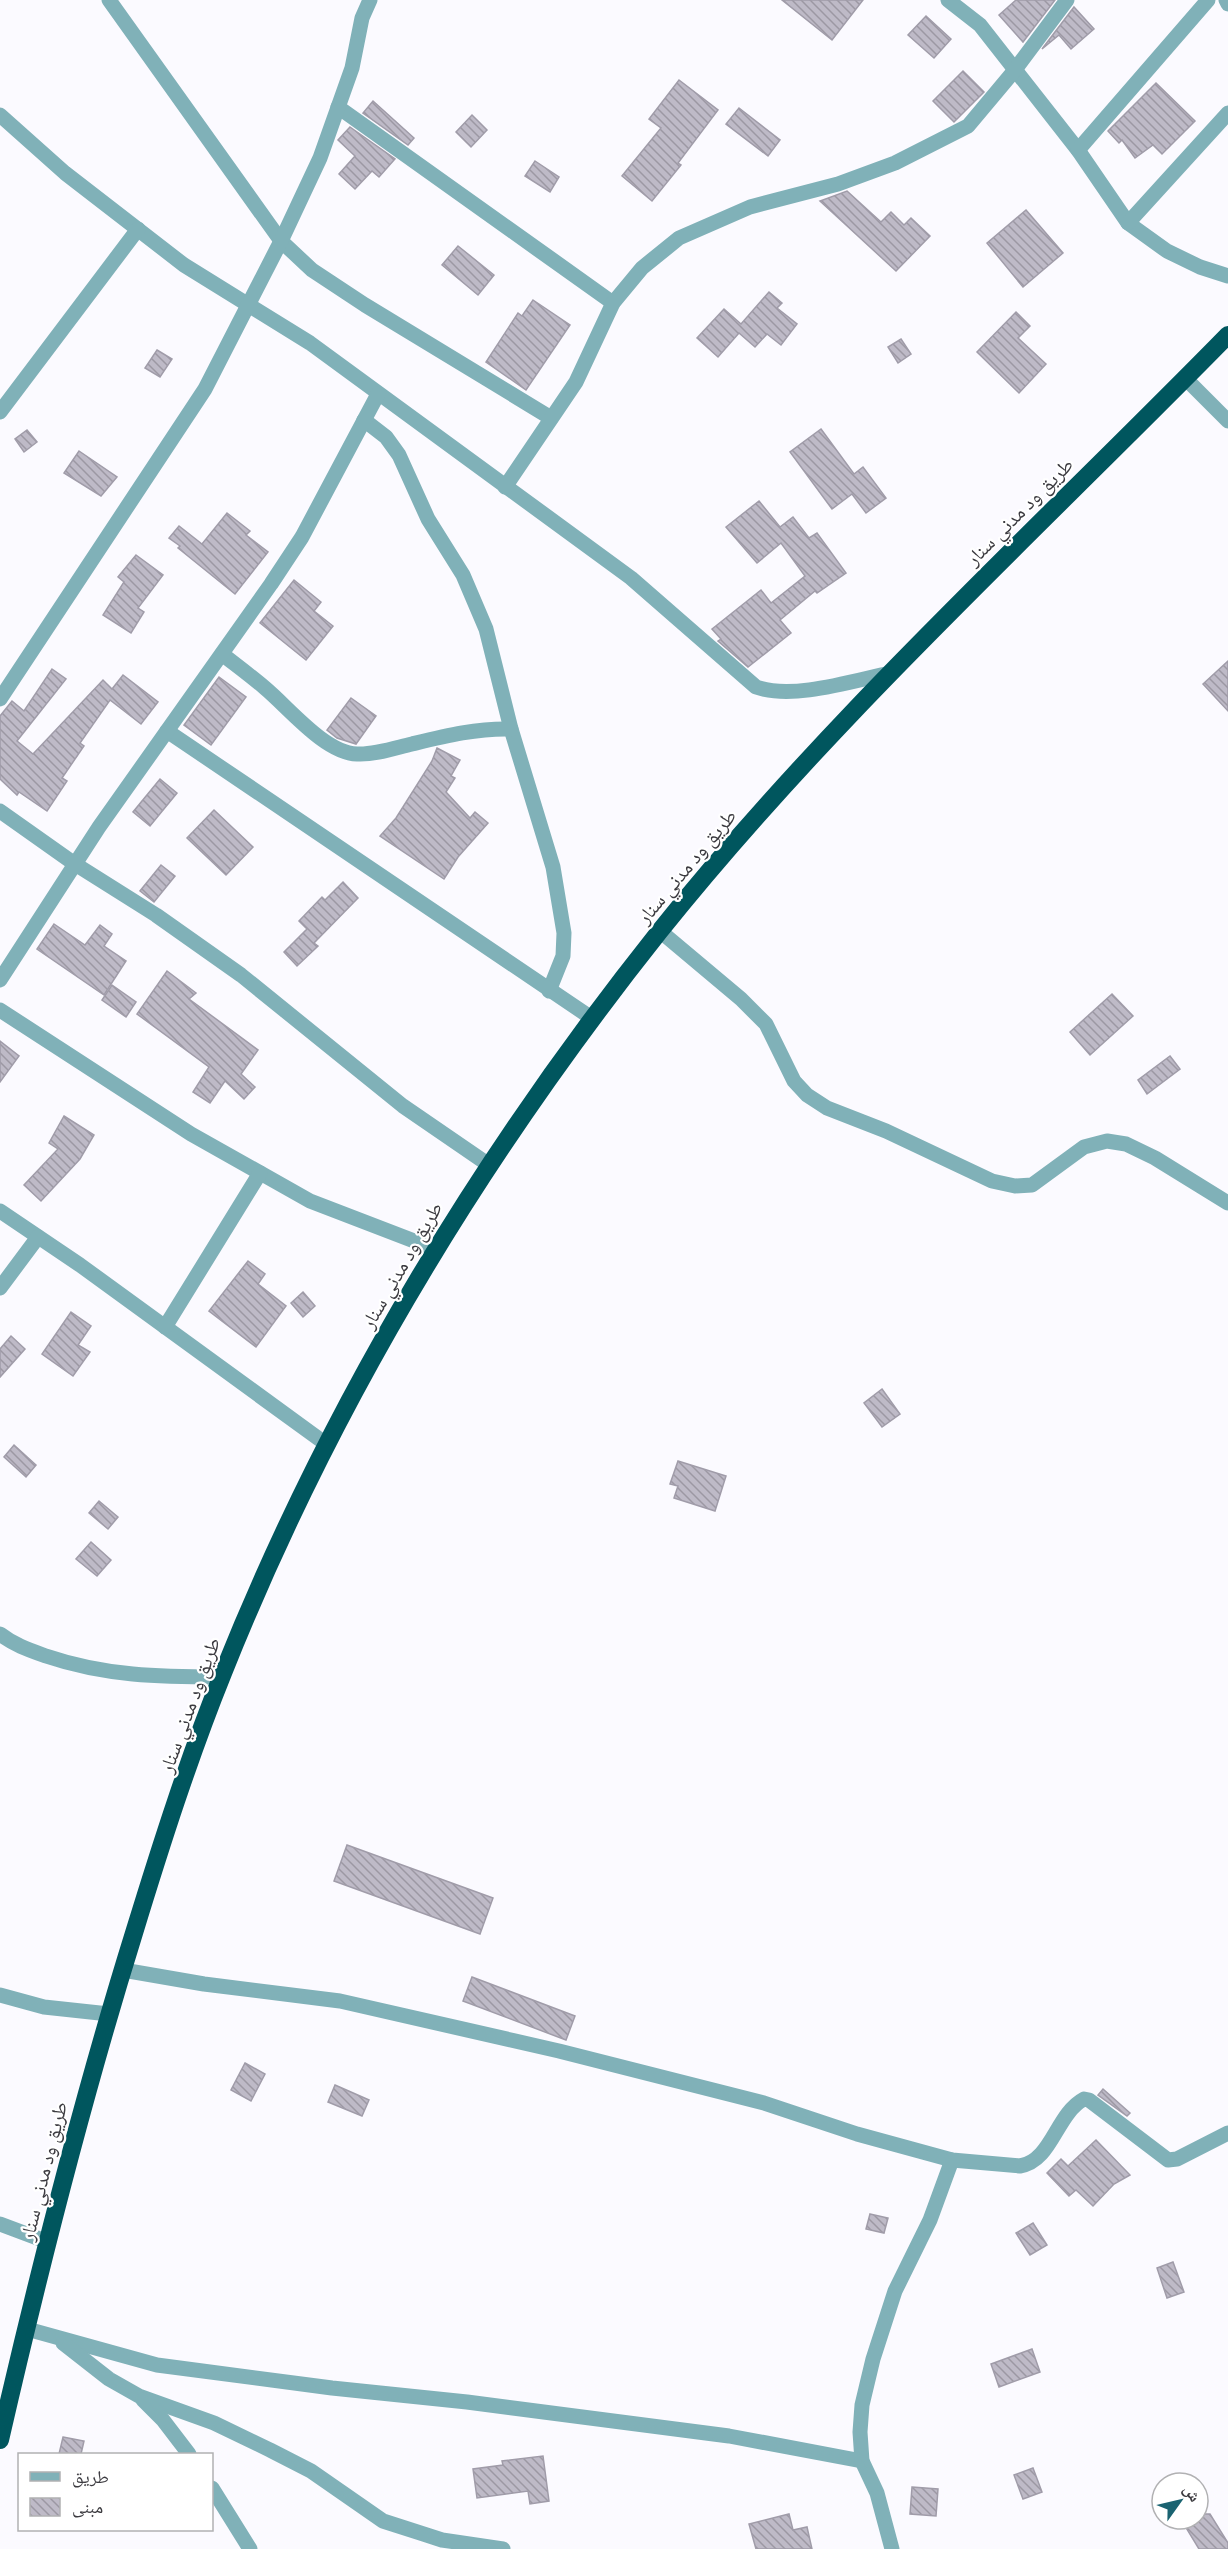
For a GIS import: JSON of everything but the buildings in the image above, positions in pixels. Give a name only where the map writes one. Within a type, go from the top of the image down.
[{"type":"highway","name":"طريق ود مدني سنار","points":[[0,2440],[81,2112],[161,1846],[221,1677],[273,1555],[326,1444],[435,1249],[489,1165],[593,1019],[660,931],[770,800],[890,673],[1228,335]]},
{"type":"street","points":[[109,0],[281,241],[312,270],[365,305],[551,418]]},
{"type":"street","points":[[0,699],[205,389],[281,241],[320,158],[352,68],[362,18],[370,0]]},
{"type":"street","points":[[948,0],[980,25],[1078,150],[1128,223],[1167,250],[1200,267],[1228,276]]},
{"type":"street","points":[[505,487],[576,382],[613,303],[642,268],[679,238],[750,207],[838,184],[895,163],[968,126],[1067,0]]},
{"type":"street","points":[[1078,150],[1208,0]]},
{"type":"street","points":[[338,107],[613,303]]},
{"type":"street","points":[[1128,223],[1228,113]]},
{"type":"street","points":[[0,115],[65,173],[184,265],[310,343],[631,578],[756,687],[770,692],[827,686],[890,673]]},
{"type":"street","points":[[0,412],[138,230]]},
{"type":"street","points":[[1185,378],[1228,421]]},
{"type":"street","points":[[0,980],[75,864],[302,537],[378,393]]},
{"type":"street","points":[[364,420],[386,437],[399,455],[428,519],[463,574],[486,628],[512,729],[553,867],[564,933],[562,956],[549,991]]},
{"type":"street","points":[[222,654],[267,689],[316,734],[338,748],[356,754],[385,750],[464,732],[489,728],[512,729]]},
{"type":"street","points":[[167,731],[593,1019]]},
{"type":"street","points":[[0,811],[242,975],[403,1106],[489,1165]]},
{"type":"street","points":[[660,931],[741,999],[766,1024],[794,1081],[807,1095],[827,1108],[886,1131],[992,1181],[1015,1186],[1032,1185],[1084,1147],[1107,1141],[1126,1144],[1155,1158],[1228,1203]]},
{"type":"street","points":[[0,1010],[192,1134],[260,1173],[310,1200],[435,1249]]},
{"type":"street","points":[[165,1327],[260,1173]]},
{"type":"street","points":[[0,1211],[326,1444]]},
{"type":"street","points":[[0,1288],[38,1237]]},
{"type":"street","points":[[0,1634],[14,1644],[80,1667],[152,1677],[221,1677]]},
{"type":"street","points":[[123,1970],[204,1984],[340,2001],[559,2050],[764,2103],[857,2134],[951,2160],[1020,2166],[1030,2164],[1038,2159],[1059,2126],[1083,2099],[1089,2100],[1168,2160],[1177,2159],[1228,2133]]},
{"type":"street","points":[[0,1995],[44,2007],[110,2014]]},
{"type":"street","points":[[892,2549],[877,2493],[862,2461],[860,2432],[862,2405],[873,2359],[903,2271],[930,2220],[951,2160]]},
{"type":"street","points":[[0,2224],[48,2242]]},
{"type":"street","points":[[27,2329],[157,2365],[729,2436],[862,2461]]},
{"type":"street","points":[[57,2339],[109,2379],[139,2396],[214,2423],[280,2455],[311,2471],[383,2521],[442,2540],[503,2549]]},
{"type":"street","points":[[139,2396],[163,2420],[188,2453]]},
{"type":"street","points":[[213,2490],[250,2549]]}]
